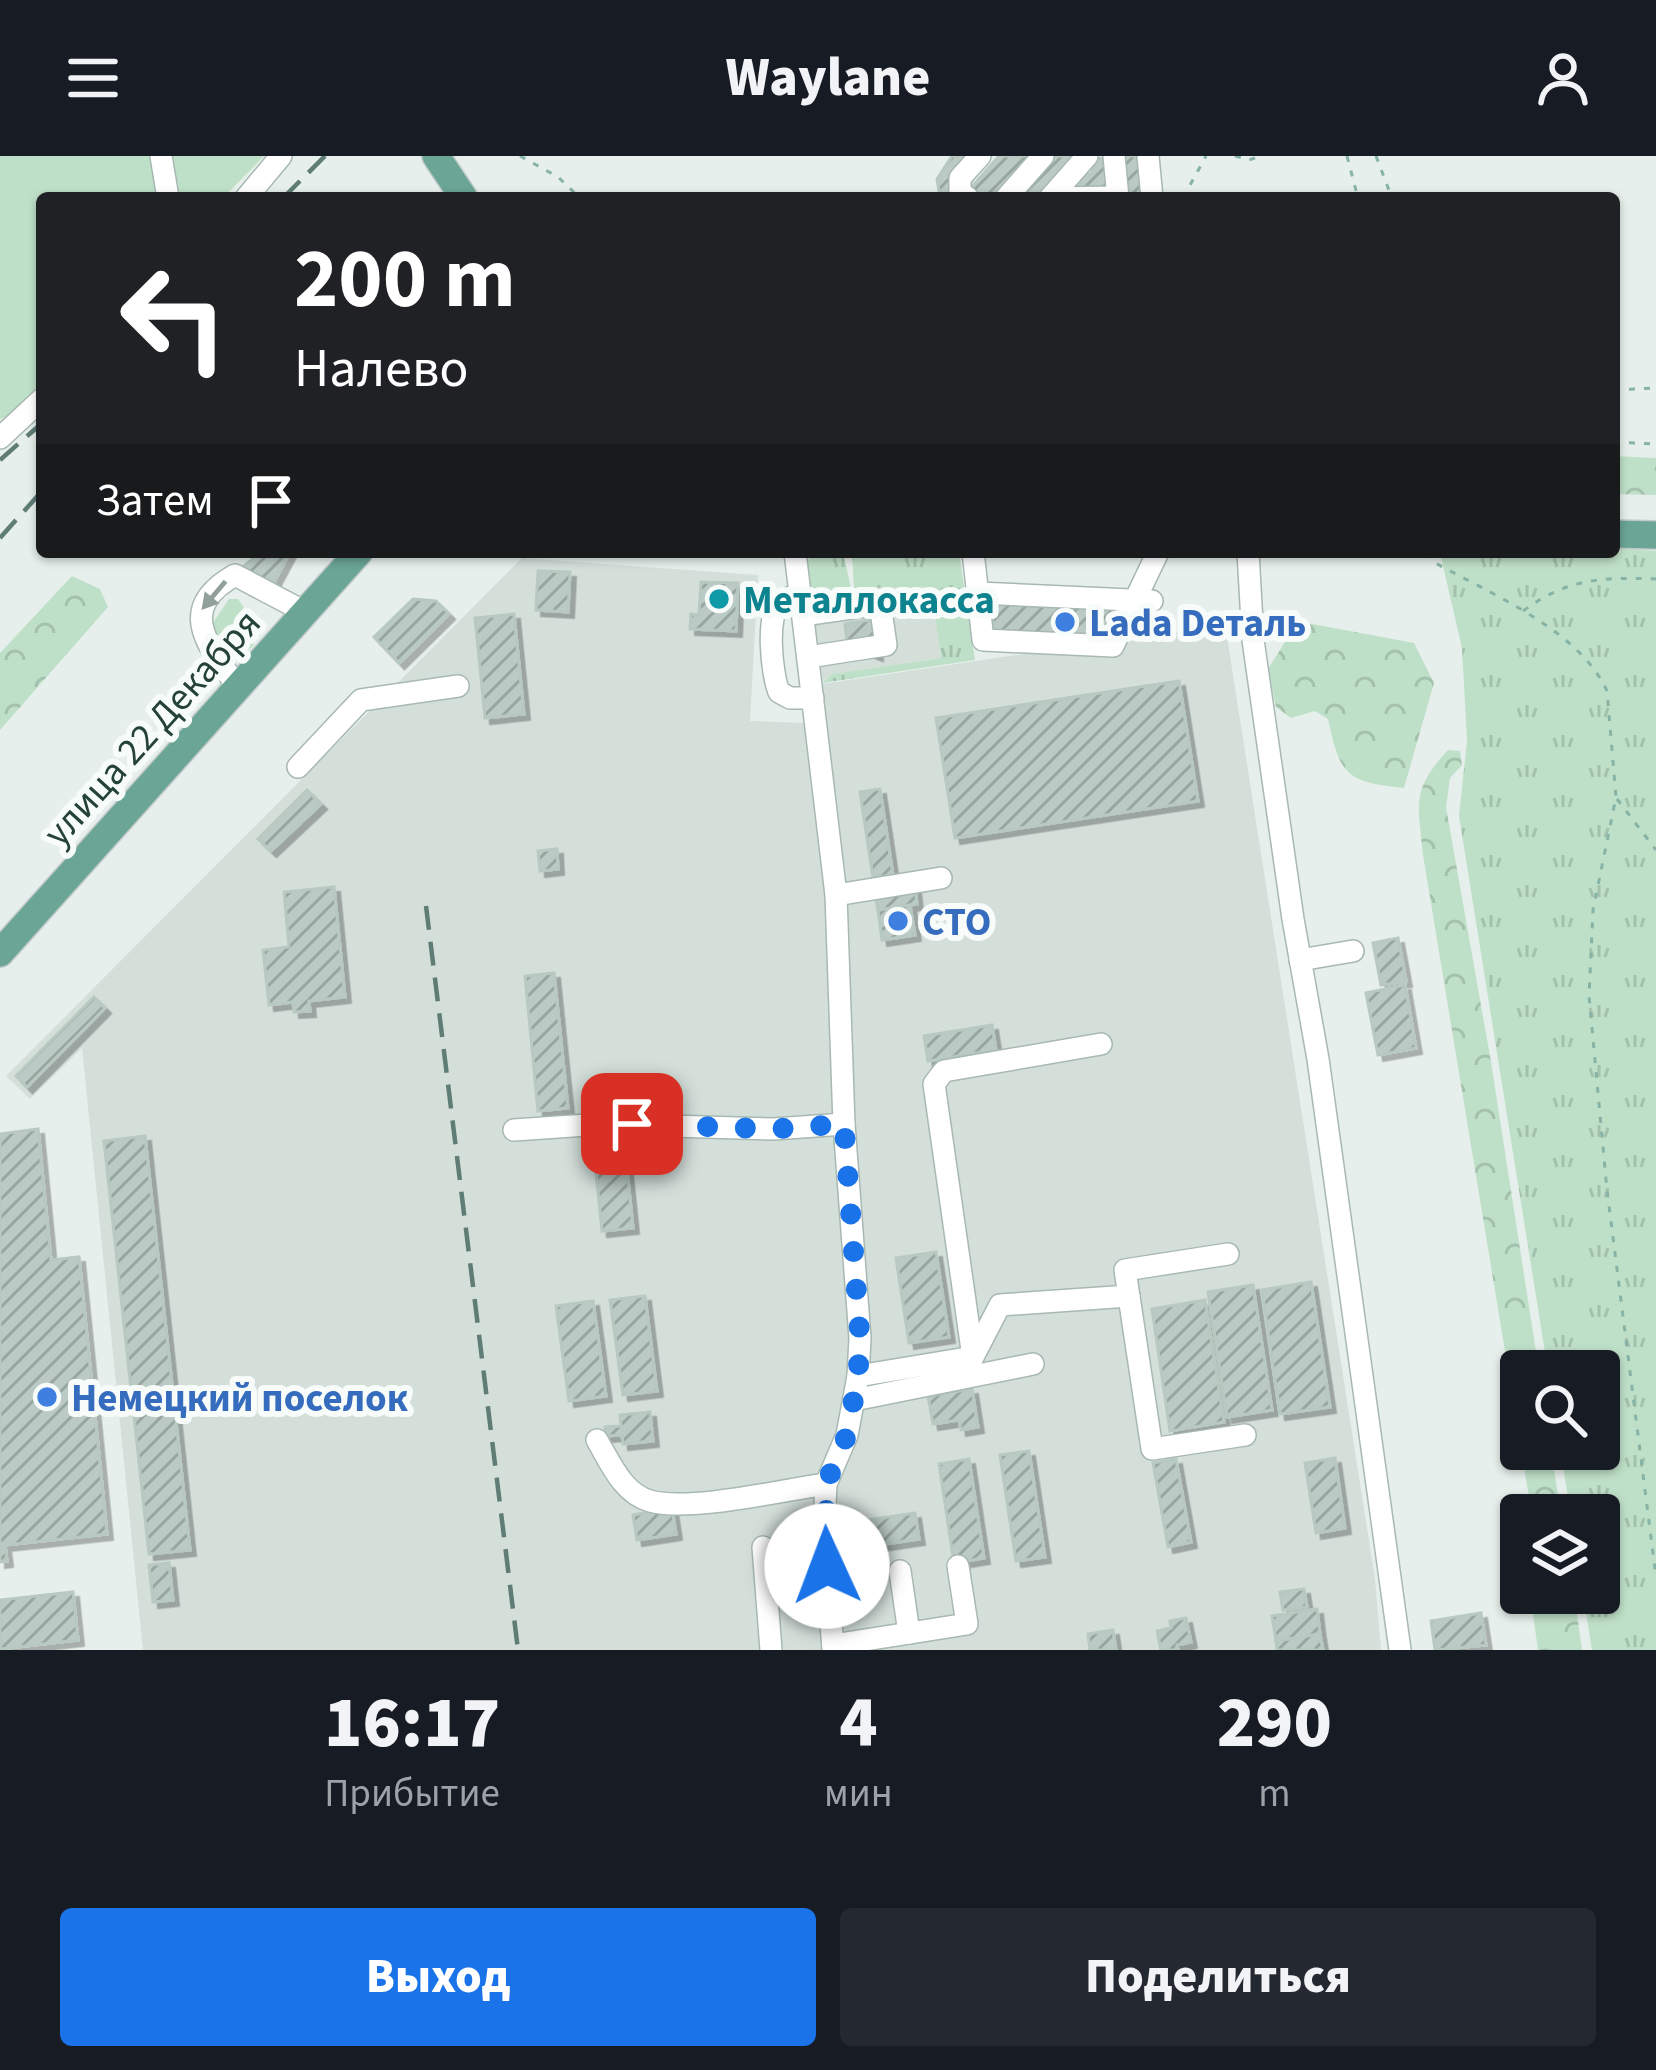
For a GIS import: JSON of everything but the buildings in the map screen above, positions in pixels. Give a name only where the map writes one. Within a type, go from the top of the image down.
[{"type":"main road","points":[[436,156],[460,192]]},
{"type":"main road","points":[[1620,533],[1656,535]]},
{"type":"main road","name":"улица 22 Декабря","points":[[0,953],[354,558]]},
{"type":"street","points":[[160,156],[167,192]]},
{"type":"street","points":[[251,192],[281,156]]},
{"type":"street","points":[[961,192],[961,178],[980,156]]},
{"type":"street","points":[[1011,192],[1043,156]]},
{"type":"street","points":[[1055,192],[1087,156]]},
{"type":"street","points":[[1114,156],[1118,192]]},
{"type":"street","points":[[1148,156],[1151,192]]},
{"type":"street","points":[[0,438],[36,405]]},
{"type":"street","points":[[796,558],[836,895],[844,1124],[860,1338],[847,1435],[826,1484],[824,1527],[833,1647],[967,1624],[958,1565]]},
{"type":"street","points":[[974,558],[983,640],[1113,646],[1144,600],[1156,558]]},
{"type":"street","points":[[1248,558],[1253,640],[1400,1650]]},
{"type":"street","points":[[238,687],[205,642],[200,611],[214,586],[235,575],[305,612]]},
{"type":"street","points":[[978,593],[1144,600]]},
{"type":"street","points":[[808,657],[886,645],[880,604],[802,605],[783,599],[775,610],[773,678],[779,692],[790,698],[813,698]]},
{"type":"street","points":[[298,767],[361,700],[458,686]]},
{"type":"street","points":[[836,895],[941,878]]},
{"type":"street","points":[[1300,960],[1353,951]]},
{"type":"street","points":[[973,1357],[934,1084],[944,1071],[1101,1044]]},
{"type":"street","points":[[514,1130],[617,1124],[774,1129],[844,1124]]},
{"type":"street","points":[[1228,1254],[1125,1270],[1152,1449],[1245,1435]]},
{"type":"street","points":[[973,1357],[1000,1305],[1129,1296]]},
{"type":"street","points":[[858,1376],[973,1357]]},
{"type":"street","points":[[854,1400],[1034,1364]]},
{"type":"street","points":[[597,1440],[621,1481],[648,1501],[684,1503],[826,1484]]},
{"type":"street","points":[[763,1547],[771,1650]]},
{"type":"street","points":[[900,1571],[909,1633]]},
{"type":"path","points":[[520,156],[558,177],[574,192]]},
{"type":"path","points":[[1186,192],[1206,156]]},
{"type":"path","points":[[1235,156],[1249,160],[1260,156]]},
{"type":"path","points":[[1347,156],[1356,192]]},
{"type":"path","points":[[1376,156],[1390,192]]},
{"type":"path","points":[[1620,390],[1656,388]]},
{"type":"path","points":[[1620,442],[1656,444]]},
{"type":"path","points":[[1431,558],[1523,611],[1600,675],[1607,691],[1616,797],[1593,910],[1589,996],[1607,1190],[1656,1576]]},
{"type":"path","points":[[1523,611],[1552,589],[1586,580],[1656,579]]},
{"type":"path","points":[[1616,797],[1656,850]]},
{"type":"shaded area","points":[[522,558],[758,575],[750,721],[804,723],[802,687],[1225,624],[1375,1579],[1381,1650],[143,1650],[82,1048],[30,1099],[6,1076]]},
{"type":"shaded area","points":[[932,587],[941,658],[832,674],[823,681],[808,590]]},
{"type":"green space","points":[[0,156],[264,156],[229,192],[36,192],[36,388],[0,419]]},
{"type":"green space","points":[[1620,456],[1656,458],[1656,495],[1620,494]]},
{"type":"green space","points":[[1620,548],[1656,551],[1656,1650],[1592,1650],[1586,1614],[1620,1614],[1620,1494],[1568,1494],[1564,1470],[1620,1470],[1620,1350],[1545,1350],[1459,816],[1467,741],[1462,648],[1441,558],[1620,558]]},
{"type":"green space","points":[[809,558],[844,558],[851,589],[814,593],[808,590]]},
{"type":"green space","points":[[852,558],[960,558],[975,660],[822,683],[832,674],[941,658],[931,587],[854,588]]},
{"type":"green space","points":[[72,576],[100,589],[108,607],[0,730],[0,653]]},
{"type":"green space","points":[[229,599],[238,599],[256,625],[253,646],[240,657],[221,653],[208,630]]},
{"type":"green space","points":[[1307,623],[1414,643],[1434,683],[1404,788],[1370,783],[1349,773],[1337,753],[1328,719],[1315,711],[1291,718],[1276,707],[1268,669],[1285,642]]},
{"type":"green space","points":[[1448,750],[1460,751],[1462,765],[1450,778],[1446,807],[1536,1350],[1505,1350],[1423,855],[1420,798]]},
{"type":"green space","points":[[1524,1470],[1554,1470],[1558,1494],[1528,1494]]},
{"type":"green space","points":[[1533,1614],[1577,1614],[1582,1650],[1538,1650]]},
{"type":"railway","points":[[289,192],[325,156]]},
{"type":"railway","points":[[0,460],[36,428]]},
{"type":"railway","points":[[0,538],[36,498]]},
{"type":"railway","points":[[426,906],[518,1650]]},
{"type":"place","name":"Металлокасса","points":[[719,599]]},
{"type":"place","name":"Lada Dеталь","points":[[1065,622]]},
{"type":"place","name":"СТО","points":[[898,921]]},
{"type":"place","name":"Немецкий поселок","points":[[47,1397]]},
{"type":"route","points":[[632,1124],[774,1129],[844,1124],[860,1338],[847,1435],[826,1484],[827,1566]]}]
